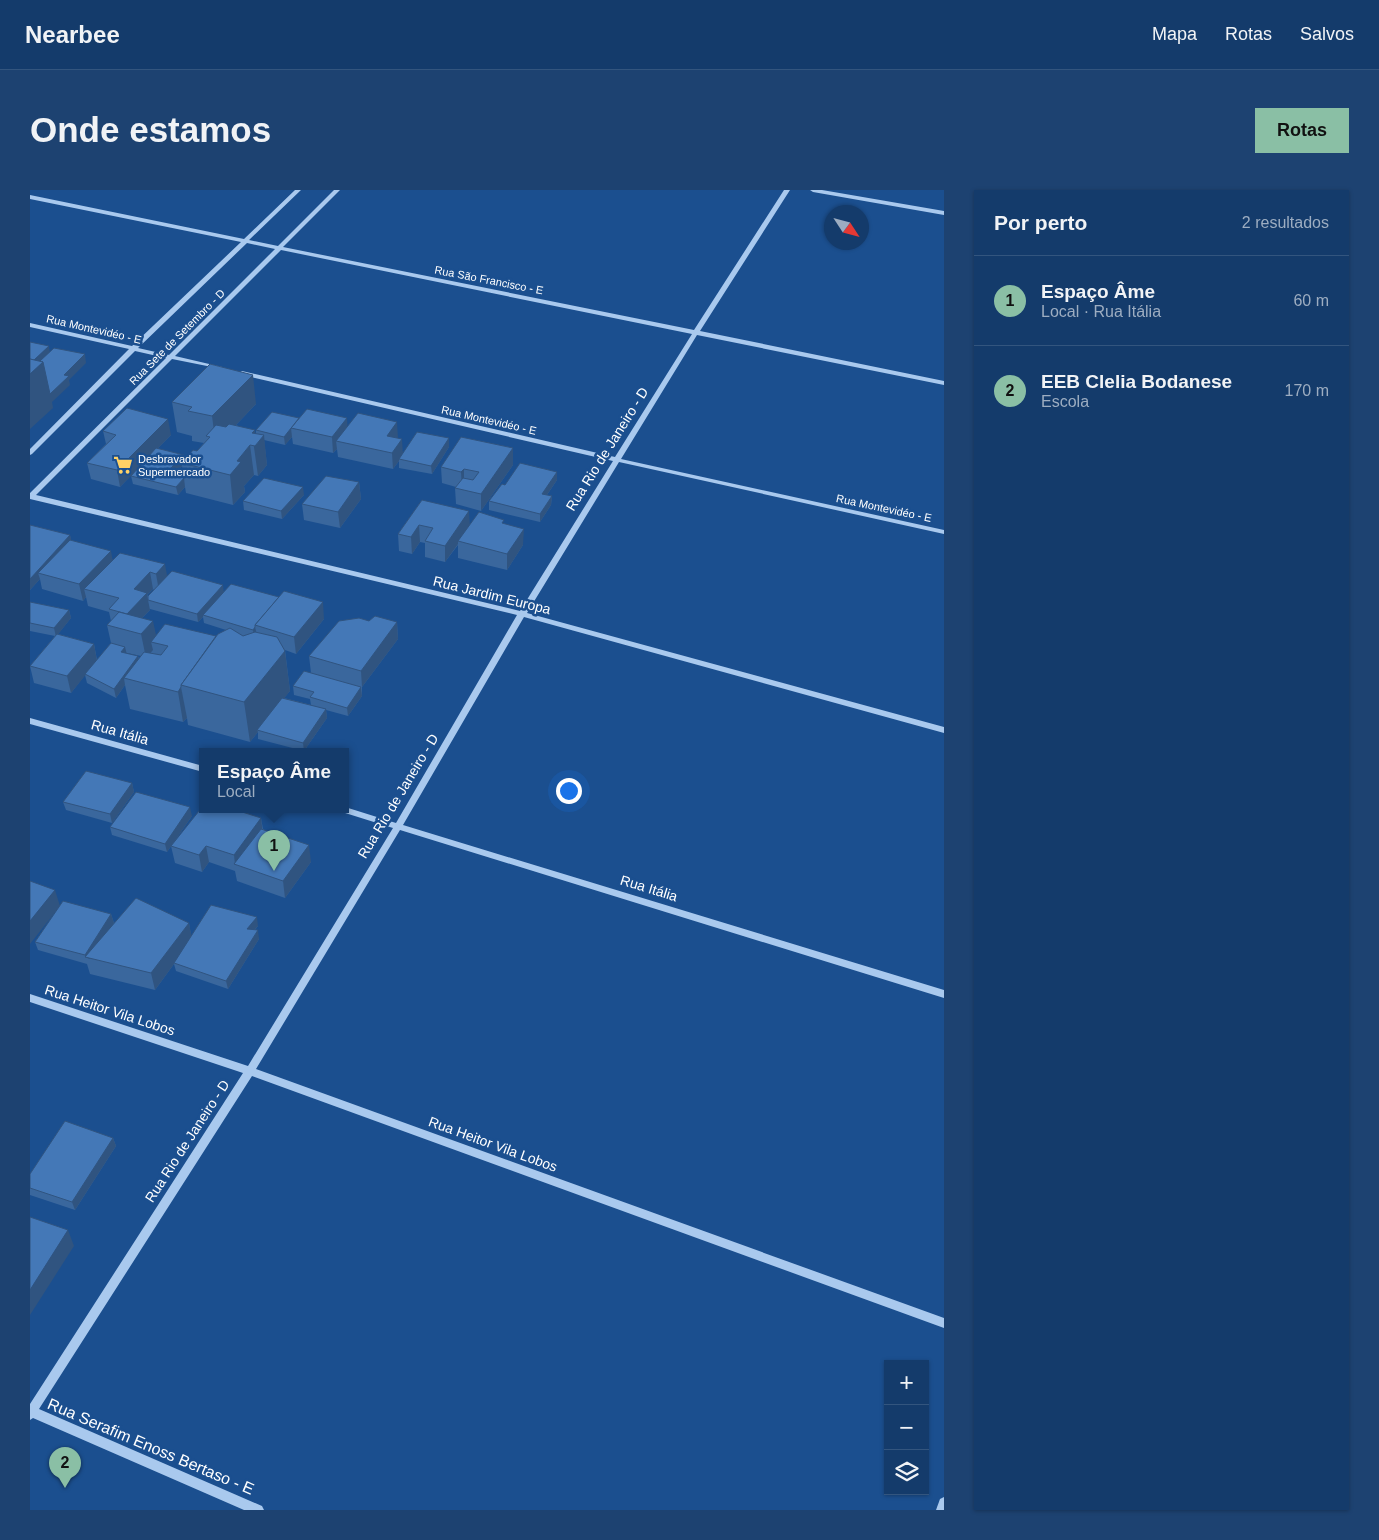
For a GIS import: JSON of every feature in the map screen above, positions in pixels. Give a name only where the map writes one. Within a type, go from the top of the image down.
[{"type":"street","name":"Rua Sete de Setembro - D","points":[[30,453],[133,348],[298,190]]},
{"type":"street","name":"Rua Sete de Setembro - D","points":[[30,496],[337,190]]},
{"type":"street","name":"Rua Rio de Janeiro - D","points":[[30,1413],[250,1071],[399,825],[522,614],[696,332],[787,190]]},
{"type":"street","points":[[813,190],[944,213]]},
{"type":"street","name":"Rua São Francisco - E","points":[[30,197],[944,383]]},
{"type":"street","name":"Rua Montevidéo - E","points":[[30,325],[618,460],[944,532]]},
{"type":"street","name":"Rua Jardim Europa","points":[[30,496],[522,614],[944,730]]},
{"type":"street","name":"Rua Itália","points":[[30,721],[199,768]]},
{"type":"street","name":"Rua Itália","points":[[349,811],[944,994]]},
{"type":"street","name":"Rua Heitor Vila Lobos","points":[[30,998],[250,1071],[944,1323]]},
{"type":"street","name":"Rua Serafim Enoss Bertaso - E","points":[[30,1413],[258,1510]]},
{"type":"street","points":[[942,1510],[944,1503]]},
{"type":"building","points":[[30,342],[49,346],[34,360],[30,359]]},
{"type":"building","points":[[54,348],[85,354],[64,375],[69,376],[50,394],[43,362],[40,361]]},
{"type":"building","points":[[30,359],[43,362],[30,374]]},
{"type":"building","points":[[210,364],[253,375],[212,416],[188,411],[192,407],[172,402]]},
{"type":"building","points":[[127,408],[168,419],[117,470],[87,463],[116,435],[103,431]]},
{"type":"building","points":[[307,409],[347,418],[332,437],[291,428]]},
{"type":"building","points":[[272,412],[299,418],[284,437],[256,430]]},
{"type":"building","points":[[358,413],[397,422],[387,436],[402,439],[392,453],[336,441]]},
{"type":"building","points":[[229,424],[255,430],[252,433],[264,435],[255,446],[250,445],[237,461],[241,462],[230,475],[182,463],[193,450],[197,451],[210,437],[206,436],[216,425],[226,427]]},
{"type":"building","points":[[417,432],[449,438],[431,466],[399,459]]},
{"type":"building","points":[[461,437],[513,448],[481,494],[455,488],[463,478],[473,480],[479,472],[464,469],[461,472],[441,467]]},
{"type":"building","points":[[156,448],[184,455],[171,468],[183,470],[184,478],[176,487],[131,476]]},
{"type":"building","points":[[520,463],[557,472],[542,494],[552,496],[540,514],[489,501],[502,484],[505,485]]},
{"type":"building","points":[[326,476],[359,482],[338,512],[302,504]]},
{"type":"building","points":[[264,478],[303,487],[281,511],[243,501]]},
{"type":"building","points":[[422,500],[469,511],[445,546],[425,541],[433,528],[419,525],[411,537],[398,534]]},
{"type":"building","points":[[479,512],[504,520],[502,523],[524,529],[507,554],[458,541]]},
{"type":"building","points":[[30,525],[70,535],[30,579]]},
{"type":"building","points":[[70,540],[111,551],[79,584],[38,573]]},
{"type":"building","points":[[120,553],[165,564],[156,574],[150,572],[134,589],[147,593],[127,614],[109,609],[119,598],[84,589]]},
{"type":"building","points":[[172,571],[223,585],[197,614],[148,600],[148,596]]},
{"type":"building","points":[[231,584],[279,597],[255,625],[253,630],[203,615]]},
{"type":"building","points":[[284,591],[323,602],[294,637],[255,625]]},
{"type":"building","points":[[30,602],[69,610],[54,628],[30,623]]},
{"type":"building","points":[[119,612],[153,621],[141,634],[107,625]]},
{"type":"building","points":[[375,616],[397,622],[361,671],[309,656],[339,621],[359,618],[369,621]]},
{"type":"building","points":[[165,624],[216,636],[178,692],[124,678],[144,652],[161,655],[168,646],[151,642]]},
{"type":"building","points":[[230,628],[243,636],[255,632],[277,637],[285,651],[244,702],[181,685],[218,634]]},
{"type":"building","points":[[57,634],[94,644],[67,676],[30,666]]},
{"type":"building","points":[[111,643],[125,647],[121,652],[138,656],[114,689],[85,674]]},
{"type":"building","points":[[304,671],[361,687],[347,708],[310,697],[314,692],[293,686]]},
{"type":"building","points":[[282,698],[326,709],[303,743],[257,730]]},
{"type":"building","points":[[86,771],[132,783],[110,814],[63,802]]},
{"type":"building","points":[[136,792],[190,807],[165,844],[110,827]]},
{"type":"building","points":[[199,811],[199,813],[245,813],[261,818],[234,855],[206,846],[199,855],[171,846]]},
{"type":"building","points":[[261,829],[309,845],[283,881],[234,864]]},
{"type":"building","points":[[30,881],[55,890],[30,921]]},
{"type":"building","points":[[136,898],[189,923],[151,973],[85,957]]},
{"type":"building","points":[[63,901],[111,914],[85,955],[35,942]]},
{"type":"building","points":[[211,905],[257,917],[247,929],[258,930],[226,981],[174,963]]},
{"type":"building","points":[[65,1121],[113,1138],[72,1202],[30,1188],[30,1174]]},
{"type":"building","points":[[30,1217],[68,1230],[30,1290]]},
{"type":"place","name":"Desbravador Supermercado","points":[[123,465]]},
{"type":"place","name":"Espaço Âme","points":[[274,871]]},
{"type":"place","name":"EEB Clelia Bodanese","points":[[65,1488]]}]
